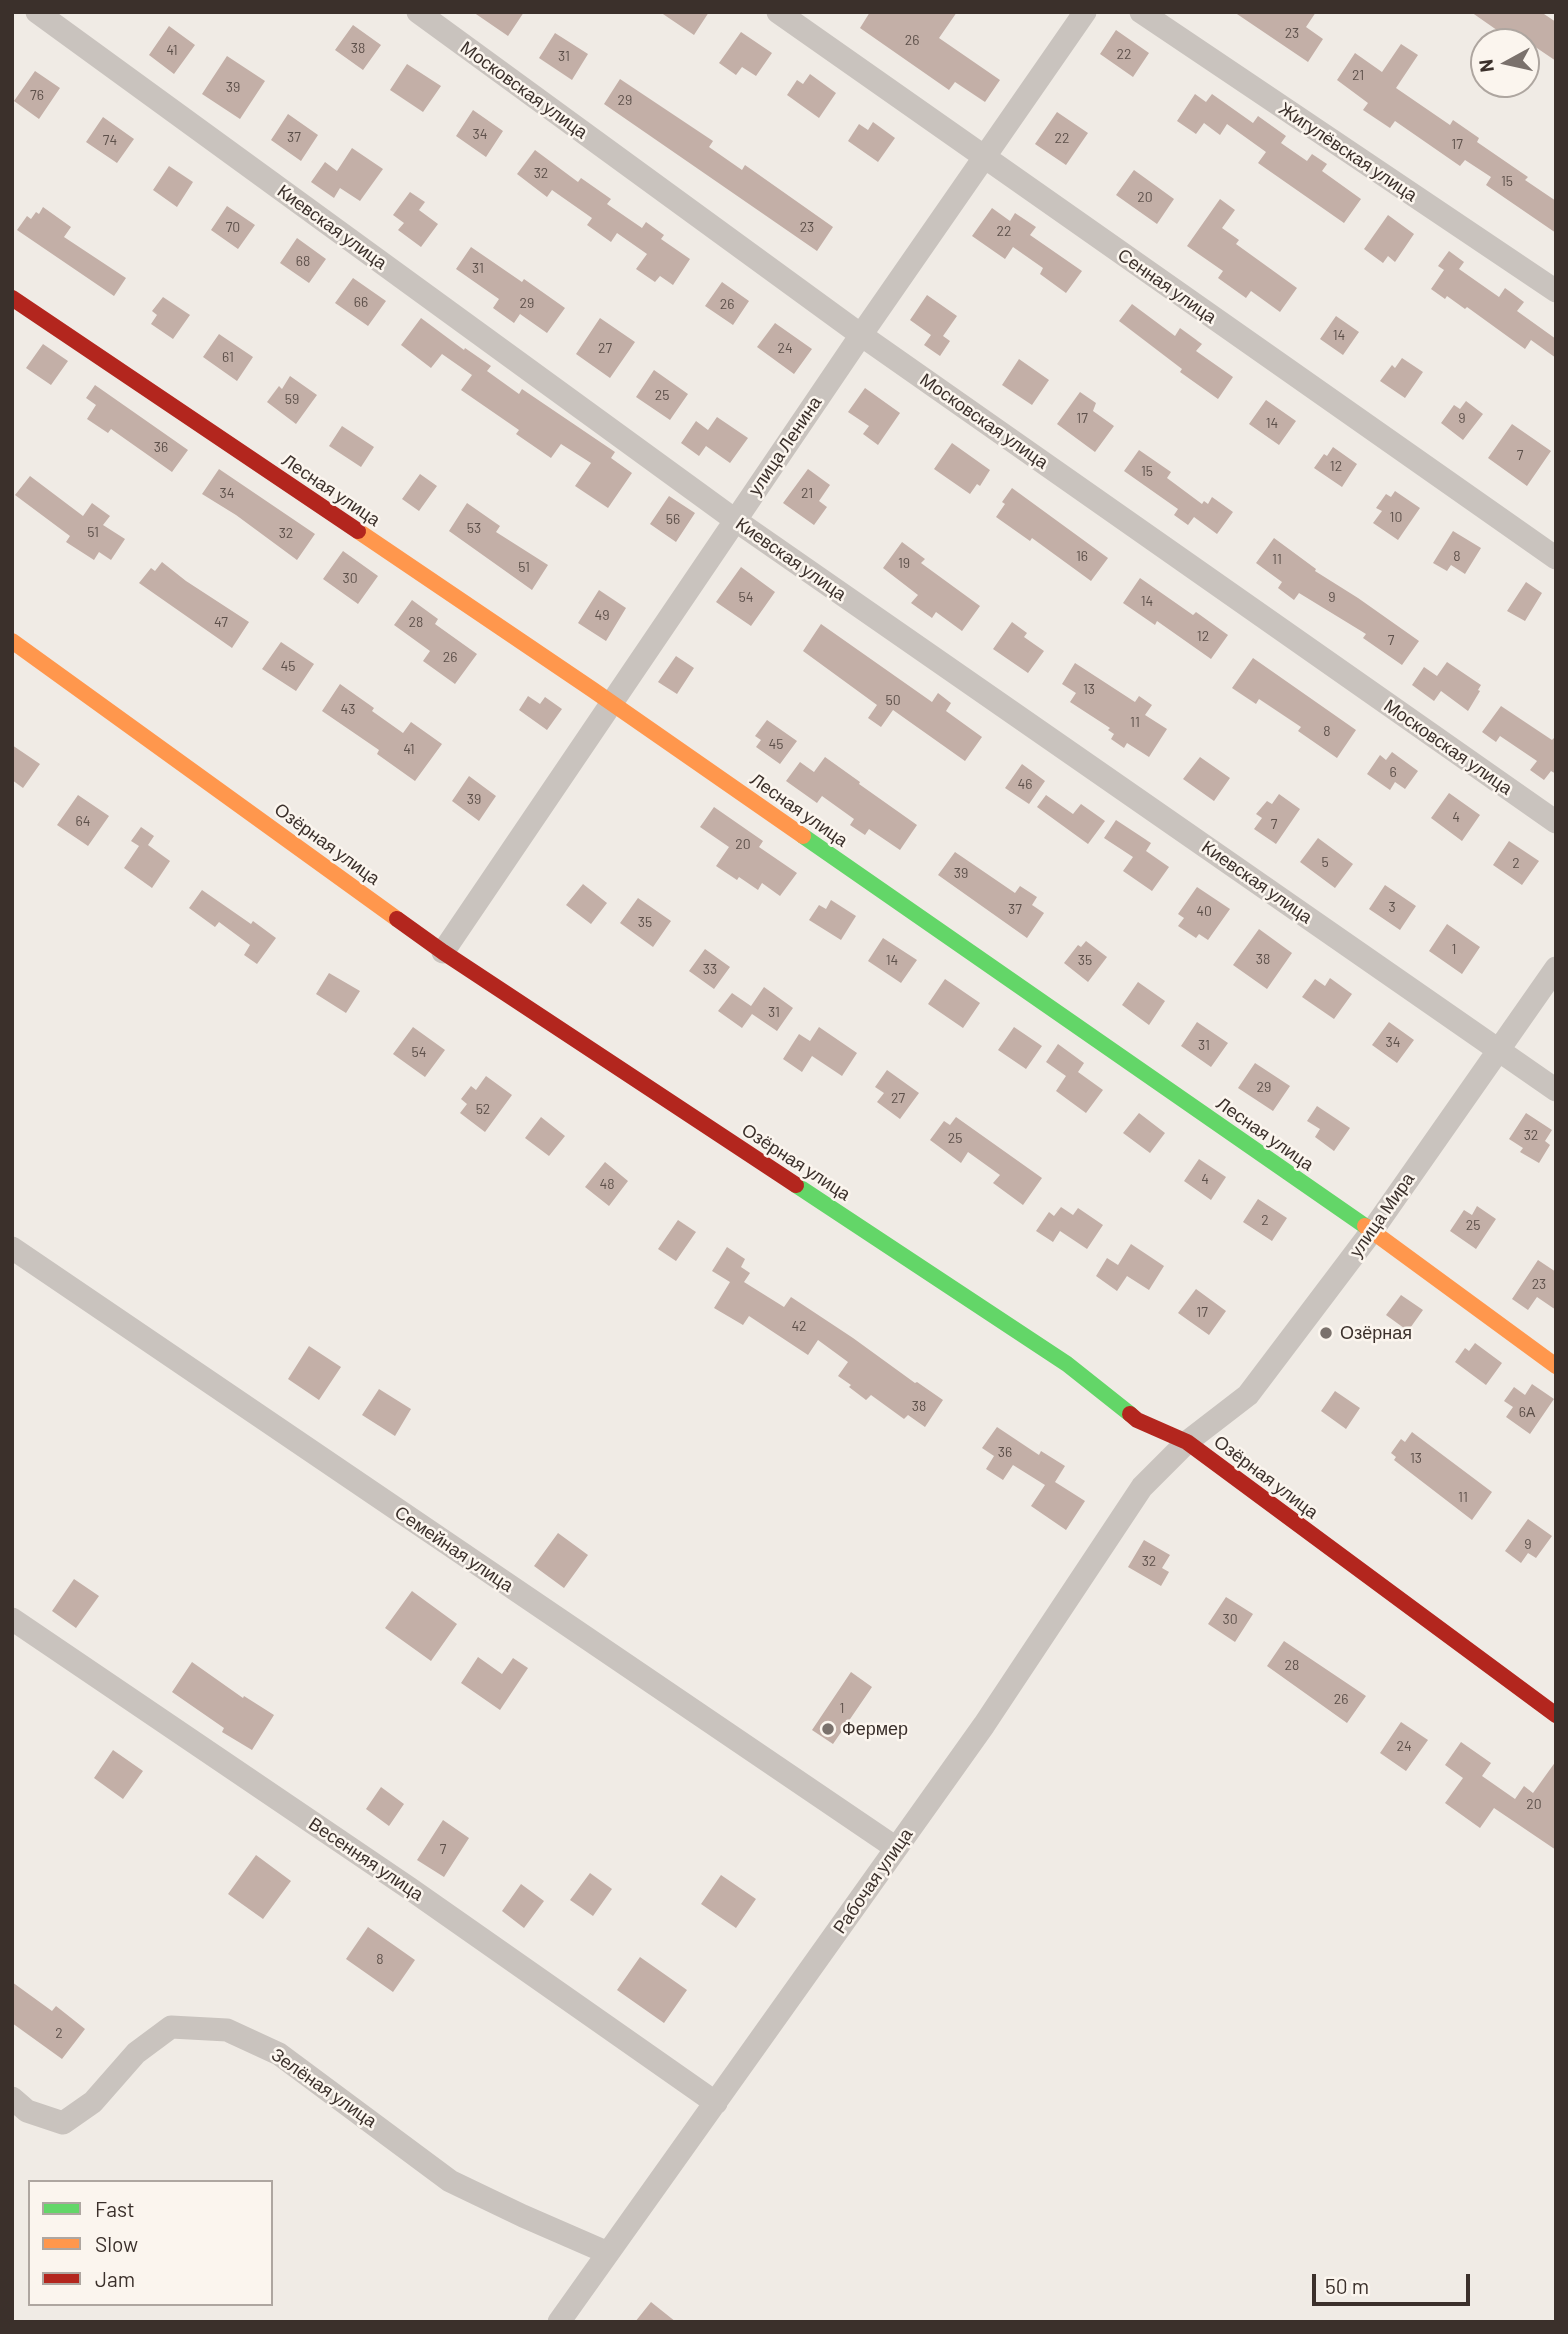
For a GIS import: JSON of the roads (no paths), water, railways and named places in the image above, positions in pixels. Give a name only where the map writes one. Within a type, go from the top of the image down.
[{"type":"street","name":"Киевская улица","points":[[37,12],[734,520],[1556,1090]]},
{"type":"street","name":"Московская улица","points":[[418,12],[861,335],[1556,822]]},
{"type":"street","name":"Сенная улица","points":[[778,12],[1556,558]]},
{"type":"street","name":"улица Ленина","points":[[443,952],[734,520],[1085,12]]},
{"type":"street","name":"Жигулёвская улица","points":[[1140,12],[1556,291]]},
{"type":"street","name":"Лесная улица","points":[[12,298],[610,702],[1372,1231],[1556,1366]]},
{"type":"street","name":"Озёрная улица","points":[[12,641],[443,952],[1067,1364],[1137,1420],[1186,1442],[1556,1715]]},
{"type":"street","name":"улица Мира","points":[[1186,1442],[1248,1395],[1372,1231],[1556,968]]},
{"type":"street","name":"Семейная улица","points":[[12,1248],[896,1848]]},
{"type":"street","name":"Рабочая улица","points":[[559,2322],[984,1725],[1142,1487],[1186,1442]]},
{"type":"street","name":"Весенняя улица","points":[[12,1619],[420,1896],[716,2104]]},
{"type":"street","name":"Зелёная улица","points":[[12,2098],[27,2111],[63,2123],[93,2102],[136,2053],[171,2027],[227,2030],[279,2054],[450,2181],[608,2253]]},
{"type":"place","name":"Озёрная","points":[[1326,1333]]},
{"type":"place","name":"Фермер","points":[[828,1729]]}]
